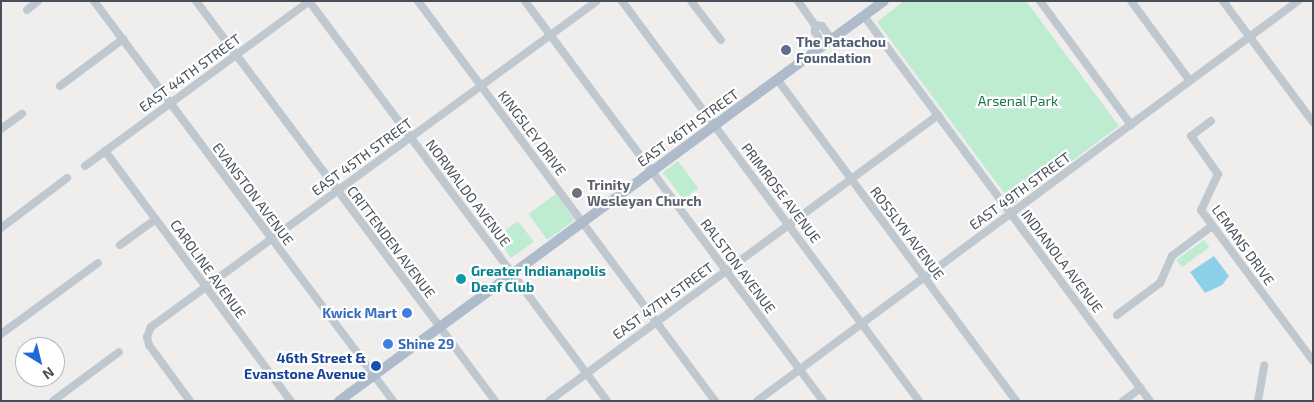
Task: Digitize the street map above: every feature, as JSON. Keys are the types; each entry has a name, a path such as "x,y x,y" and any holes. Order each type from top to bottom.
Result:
{"main road":[{"name":"EAST 46TH STREET","path":"339,401 884,1"}],"street":[{"path":"27,10 38,1"},
{"name":"EVANSTON AVENUE","path":"94,1 393,401"},
{"name":"CRITTENDEN AVENUE","path":"196,1 495,401"},
{"name":"EAST 44TH STREET","path":"85,166 309,1"},
{"name":"NORWALDO AVENUE","path":"309,1 607,401"},
{"name":"KINGSLEY DRIVE","path":"418,1 715,401"},
{"name":"RALSTON AVENUE","path":"525,1 823,401"},
{"name":"EAST 45TH STREET","path":"190,401 152,349 147,337 154,324 207,288 597,1"},
{"name":"PRIMROSE AVENUE","path":"622,1 919,401"},
{"path":"691,1 721,40"},
{"path":"798,1 816,25 822,26 828,42"},
{"path":"1040,1 1131,124"},
{"path":"1131,1 1190,81"},
{"path":"1223,1 1313,122"},
{"name":"EAST 49TH STREET","path":"757,401 1298,1"},
{"name":"INDIANOLA AVENUE","path":"864,16 1150,401"},
{"path":"60,86 123,39"},
{"name":"ROSSLYN AVENUE","path":"777,79 1016,401"},
{"path":"1,129 22,114"},
{"name":"EAST 47TH STREET","path":"549,401 938,115"},
{"name":"LEMANS DRIVE","path":"1211,121 1191,136 1217,171 1217,178 1201,208 1212,226 1313,361"},
{"name":"CAROLINE AVENUE","path":"105,151 291,401"},
{"path":"1,228 67,178"},
{"path":"120,245 156,219"},
{"path":"1117,315 1160,282 1172,256 1212,226"},
{"path":"1,334 98,263"},
{"path":"53,401 119,352"},
{"path":"1258,401 1264,366"},
{"path":"1123,401 1141,388"}],"green space":[{"name":"Arsenal Park","path":"904,1 1026,1 1119,126 1013,205 877,22"},
{"path":"678,161 698,188 683,200 663,172"},
{"path":"556,194 575,220 547,240 528,214"},
{"path":"518,221 534,242 511,258 498,240 499,235"},
{"path":"1204,240 1209,247 1182,267 1176,260"}],"water":[{"path":"1214,256 1229,276 1222,285 1205,293 1190,272"}],"place":[{"name":"The Patachou Foundation","path":"786,50"},
{"name":"Trinity Wesleyan Church","path":"577,193"},
{"name":"Greater Indianapolis Deaf Club","path":"461,279"},
{"name":"Kwick Mart","path":"407,313"},
{"name":"Shine 29","path":"388,344"},
{"name":"46th Street & Evanstone Avenue","path":"376,366"}]}
